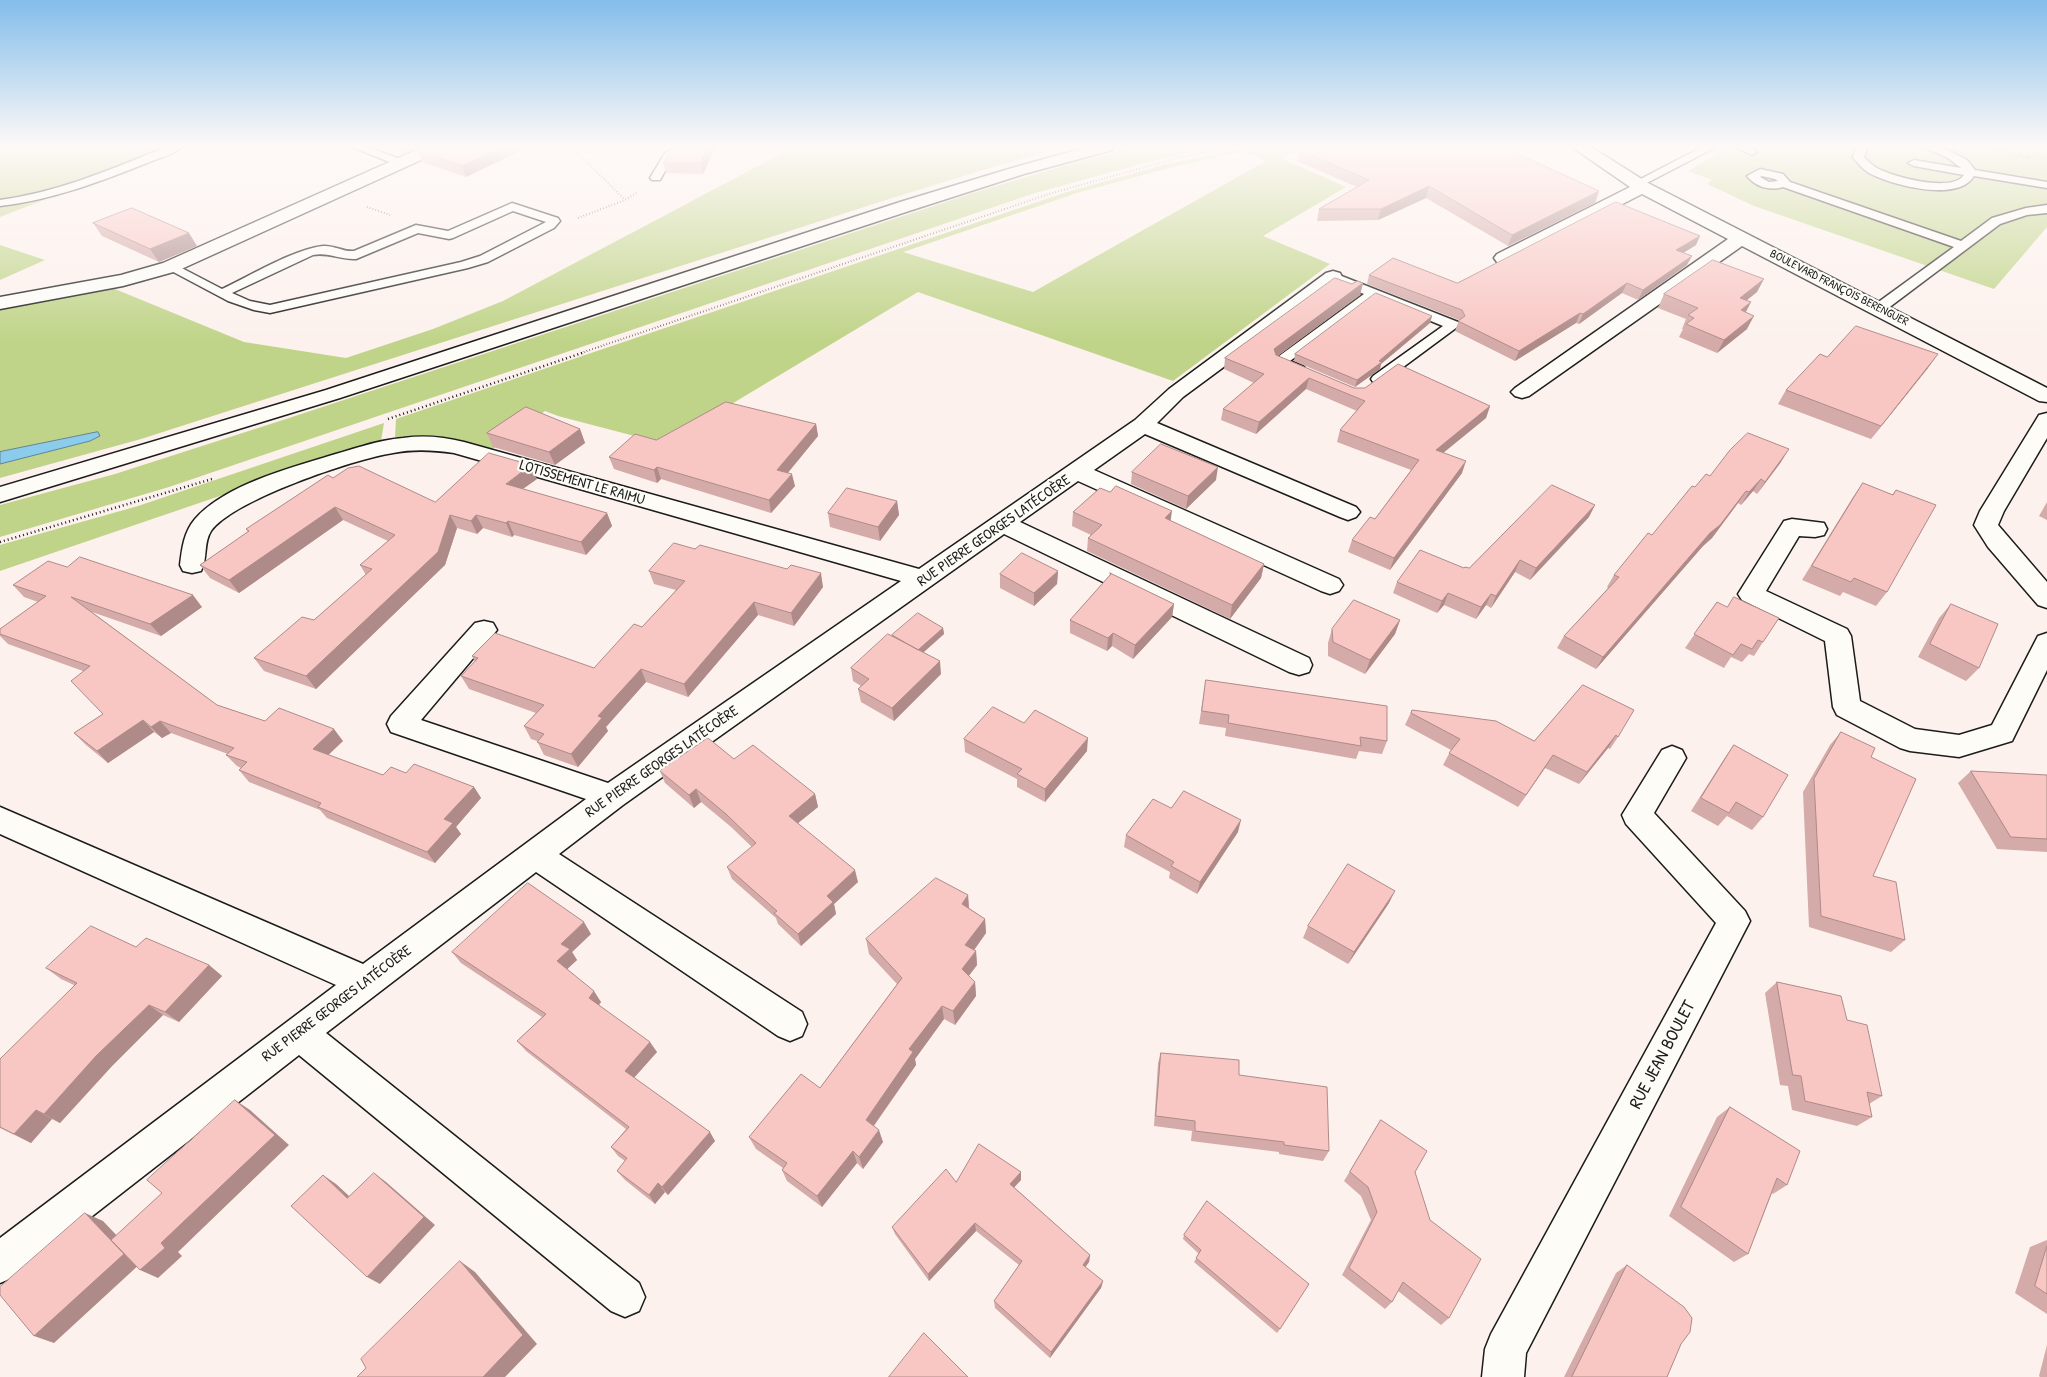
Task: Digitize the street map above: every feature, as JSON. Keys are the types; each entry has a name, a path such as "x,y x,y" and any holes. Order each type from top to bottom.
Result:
{"street":[{"path":"0,303 116,282 170,267 295,211"},
{"path":"0,495 333,394 890,211"},
{"path":"1503,258 1591,211"},
{"name":"BOULEVARD FRANÇOIS BERENGUER","path":"1688,211 2047,396"},
{"path":"1642,329 1747,242"},
{"path":"1522,392 1747,242"},
{"name":"RUE PIERRE GEORGES LATÉCOÈRE","path":"0,1263 612,796 1078,472 1143,425 1176,393 1333,277"},
{"path":"2047,420 1992,511 1986,525 1997,541 2047,599"},
{"path":"1143,425 1348,512"},
{"name":"LOTISSEMENT LE RAIMU","path":"192,565 196,537 202,526 210,516 225,505 267,486 373,450 390,446 424,443 456,447 924,579"},
{"path":"1078,472 1330,584"},
{"path":"1004,524 1299,665"},
{"path":"1815,529 1792,527 1751,594 1838,636 1847,707 1910,740 1959,746 2002,733 2047,643"},
{"path":"484,630 401,724 612,796"},
{"name":"RUE JEAN BOULET","path":"1503,1377 1506,1349 1734,921 1637,815 1672,758"},
{"path":"0,820 366,982"},
{"path":"534,854 790,1024"},
{"path":"299,1033 625,1296"}],"lane":[{"path":"223,293 310,252 326,249 345,256 356,255 416,229 449,235 502,211"},
{"path":"527,211 554,221"},
{"path":"1863,211 1963,246"},
{"path":"1878,309 1996,221 2031,211"},
{"path":"170,267 223,293 260,308 283,307 473,262 542,229 554,221"},
{"path":"1333,277 1453,325 1364,389"},
{"path":"1314,377 1280,362 1373,293"}],"path":[{"path":"382,211 414,224 416,229"},
{"path":"554,221 588,216 599,211"},
{"path":"382,420 997,211"},
{"path":"0,542 102,513 219,476"}],"green space":[{"path":"0,211 15,211 0,217"},
{"path":"673,211 851,211 141,439 0,478 0,307 110,287 244,342 346,358 433,329 503,301"},
{"path":"917,211 981,211 169,487 0,537 0,505 115,474"},
{"path":"1010,211 1023,211 903,252 1033,292 1177,211 1305,211 1263,236 1330,264 1173,381 918,292 665,444 545,411 490,451 454,439 395,437 396,419"},
{"path":"1769,211 2047,211 2047,227 1994,289"},
{"path":"0,245 45,260 0,280"},
{"path":"384,423 381,441 0,571 0,545 138,506"}],"water":[{"path":"98,432 100,436 90,441 0,464 0,452"}],"building":[{"path":"124,211 139,211 189,233 150,249 93,223"},
{"path":"1472,211 1559,211 1512,235"},
{"path":"1598,211 1639,211 1700,236 1676,250 1692,256 1643,290 1627,283 1583,314 1580,313 1519,351 1458,321 1465,316 1462,310 1369,275 1393,258 1457,283"},
{"path":"1713,260 1764,279 1740,298 1751,302 1741,310 1754,316 1724,340 1686,324 1694,318 1688,315 1698,308 1664,294"},
{"path":"1335,278 1352,284 1357,281 1363,283 1274,349 1276,355 1354,388 1365,388 1398,364 1490,406 1436,450 1466,461 1394,558 1352,540 1370,517 1375,519 1419,460 1340,430 1365,401 1309,378 1259,422 1223,409 1264,374 1225,358"},
{"path":"1376,293 1432,316 1379,361 1382,362 1357,380 1295,354"},
{"path":"1856,326 1938,354 1881,426 1786,390 1820,354 1827,357"},
{"path":"726,402 816,424 777,470 792,474 769,500 657,467 654,470 609,457 635,434 656,440"},
{"path":"526,407 580,429 549,452 487,433"},
{"path":"1748,433 1789,449 1765,482 1761,479 1749,492 1746,491 1720,525 1710,533 1603,657 1564,636 1619,577 1614,575 1648,533 1652,535 1692,486 1695,487 1706,474 1710,476 1730,450"},
{"path":"1161,444 1218,467 1188,496 1132,472"},
{"path":"489,453 531,465 506,484 607,513 581,542 508,521 506,523 476,515 471,521 450,515 438,552 306,676 254,658 302,617 314,620 372,569 360,565 395,535 335,507 229,580 200,565 249,531 246,529 328,475 333,478 348,468 359,466 435,502"},
{"path":"1863,483 1893,495 1896,490 1936,505 1887,592 1854,578 1851,582 1812,566"},
{"path":"1552,485 1595,505 1536,568 1520,560 1496,596 1491,594 1481,607 1448,593 1442,601 1397,582 1420,550 1464,568 1469,568"},
{"path":"1116,486 1172,511 1165,518 1264,564 1232,605 1088,538 1102,525 1073,512 1100,488 1110,492"},
{"path":"847,488 897,501 878,527 828,513"},
{"path":"674,543 695,549 700,545 787,569 791,565 821,573 791,613 754,602 684,684 641,669 598,716 602,718 571,754 537,742 544,734 524,726 544,705 461,676 478,658 472,656 495,633 594,668 634,624 642,627 685,581 649,571"},
{"path":"1022,553 1058,571 1034,593 1000,574"},
{"path":"80,557 193,595 150,624 71,597 217,705 265,721 279,708 334,729 313,749 383,775 391,767 406,773 414,764 474,787 444,819 453,823 427,852 318,807 321,803 239,770 247,762 226,755 234,748 160,721 151,727 143,720 97,751 74,733 103,714 71,681 90,666 0,634 0,629 46,596 13,585 48,561 67,567"},
{"path":"1110,573 1174,604 1135,645 1113,633 1108,638 1070,620"},
{"path":"1734,597 1779,618 1763,642 1758,640 1752,649 1741,644 1733,655 1694,634 1717,602 1727,607"},
{"path":"1354,600 1400,620 1370,660 1333,642 1332,629"},
{"path":"1951,604 1998,624 1979,668 1930,644"},
{"path":"918,613 943,628 918,650 892,635"},
{"path":"888,634 940,661 892,708 858,689 869,679 851,668"},
{"path":"1206,680 1387,706 1387,741 1360,737 1361,746 1228,723 1229,715 1202,711"},
{"path":"1583,685 1634,710 1618,737 1616,735 1587,772 1553,755 1526,795 1449,753 1460,739 1411,713 1412,710 1496,721 1534,741"},
{"path":"993,707 1024,723 1035,710 1088,738 1045,789 1017,774 1022,769 964,739"},
{"path":"1841,732 1875,748 1871,757 1916,779 1873,876 1896,882 1905,940 1821,916 1814,779"},
{"path":"708,738 734,759 753,745 815,794 789,816 855,870 827,896 833,902 798,934 774,913 777,911 727,867 756,843 696,789 689,795 660,771"},
{"path":"1734,745 1788,775 1763,817 1736,802 1729,813 1701,798"},
{"path":"1971,771 2047,775 2047,839 2011,837"},
{"path":"1184,791 1241,820 1200,882 1171,866 1174,862 1126,835 1153,799 1171,808"},
{"path":"1348,864 1395,891 1354,952 1308,926"},
{"path":"936,878 968,895 962,904 985,919 965,945 976,951 962,969 975,982 953,1011 942,1006 909,1049 913,1052 866,1120 879,1130 859,1157 853,1151 817,1196 782,1170 787,1163 749,1137 801,1074 820,1088 902,978 866,939"},
{"path":"528,883 584,922 561,944 570,949 557,961 594,991 589,998 650,1042 625,1071 710,1132 662,1187 658,1183 649,1195 617,1171 627,1158 611,1147 629,1127 517,1041 546,1014 452,952"},
{"path":"91,926 136,947 146,938 209,965 165,1012 149,1005 96,1056 44,1114 36,1110 14,1134 0,1127 0,1059 77,983 46,968"},
{"path":"1777,982 1841,996 1847,1020 1867,1025 1882,1096 1867,1092 1872,1117 1805,1101 1801,1076 1793,1075"},
{"path":"1161,1053 1239,1060 1239,1075 1327,1087 1329,1151 1284,1145 1284,1142 1195,1131 1195,1121 1156,1116"},
{"path":"235,1100 275,1135 161,1243 165,1248 140,1270 111,1240 162,1193 147,1180"},
{"path":"1730,1107 1800,1151 1787,1185 1777,1178 1748,1254 1681,1207"},
{"path":"1381,1120 1427,1151 1415,1172 1430,1220 1481,1259 1449,1318 1403,1282 1392,1302 1349,1268 1377,1212 1368,1187 1350,1172"},
{"path":"979,1144 1021,1172 1010,1184 1090,1255 1083,1265 1103,1281 1051,1352 994,1301 1022,1261 975,1223 928,1274 892,1227 946,1169 956,1182"},
{"path":"374,1173 424,1217 367,1277 291,1206 323,1175 347,1198"},
{"path":"1207,1201 1309,1284 1280,1329 1196,1258 1201,1250 1184,1235"},
{"path":"85,1213 124,1254 34,1336 0,1295 0,1287"},
{"path":"2047,1246 2047,1294 2035,1286"},
{"path":"460,1261 523,1335 483,1377 357,1377 366,1368 361,1359"},
{"path":"1627,1265 1684,1307 1692,1318 1690,1332 1681,1344 1667,1377 1572,1377"},
{"path":"924,1333 968,1377 889,1377"}]}
